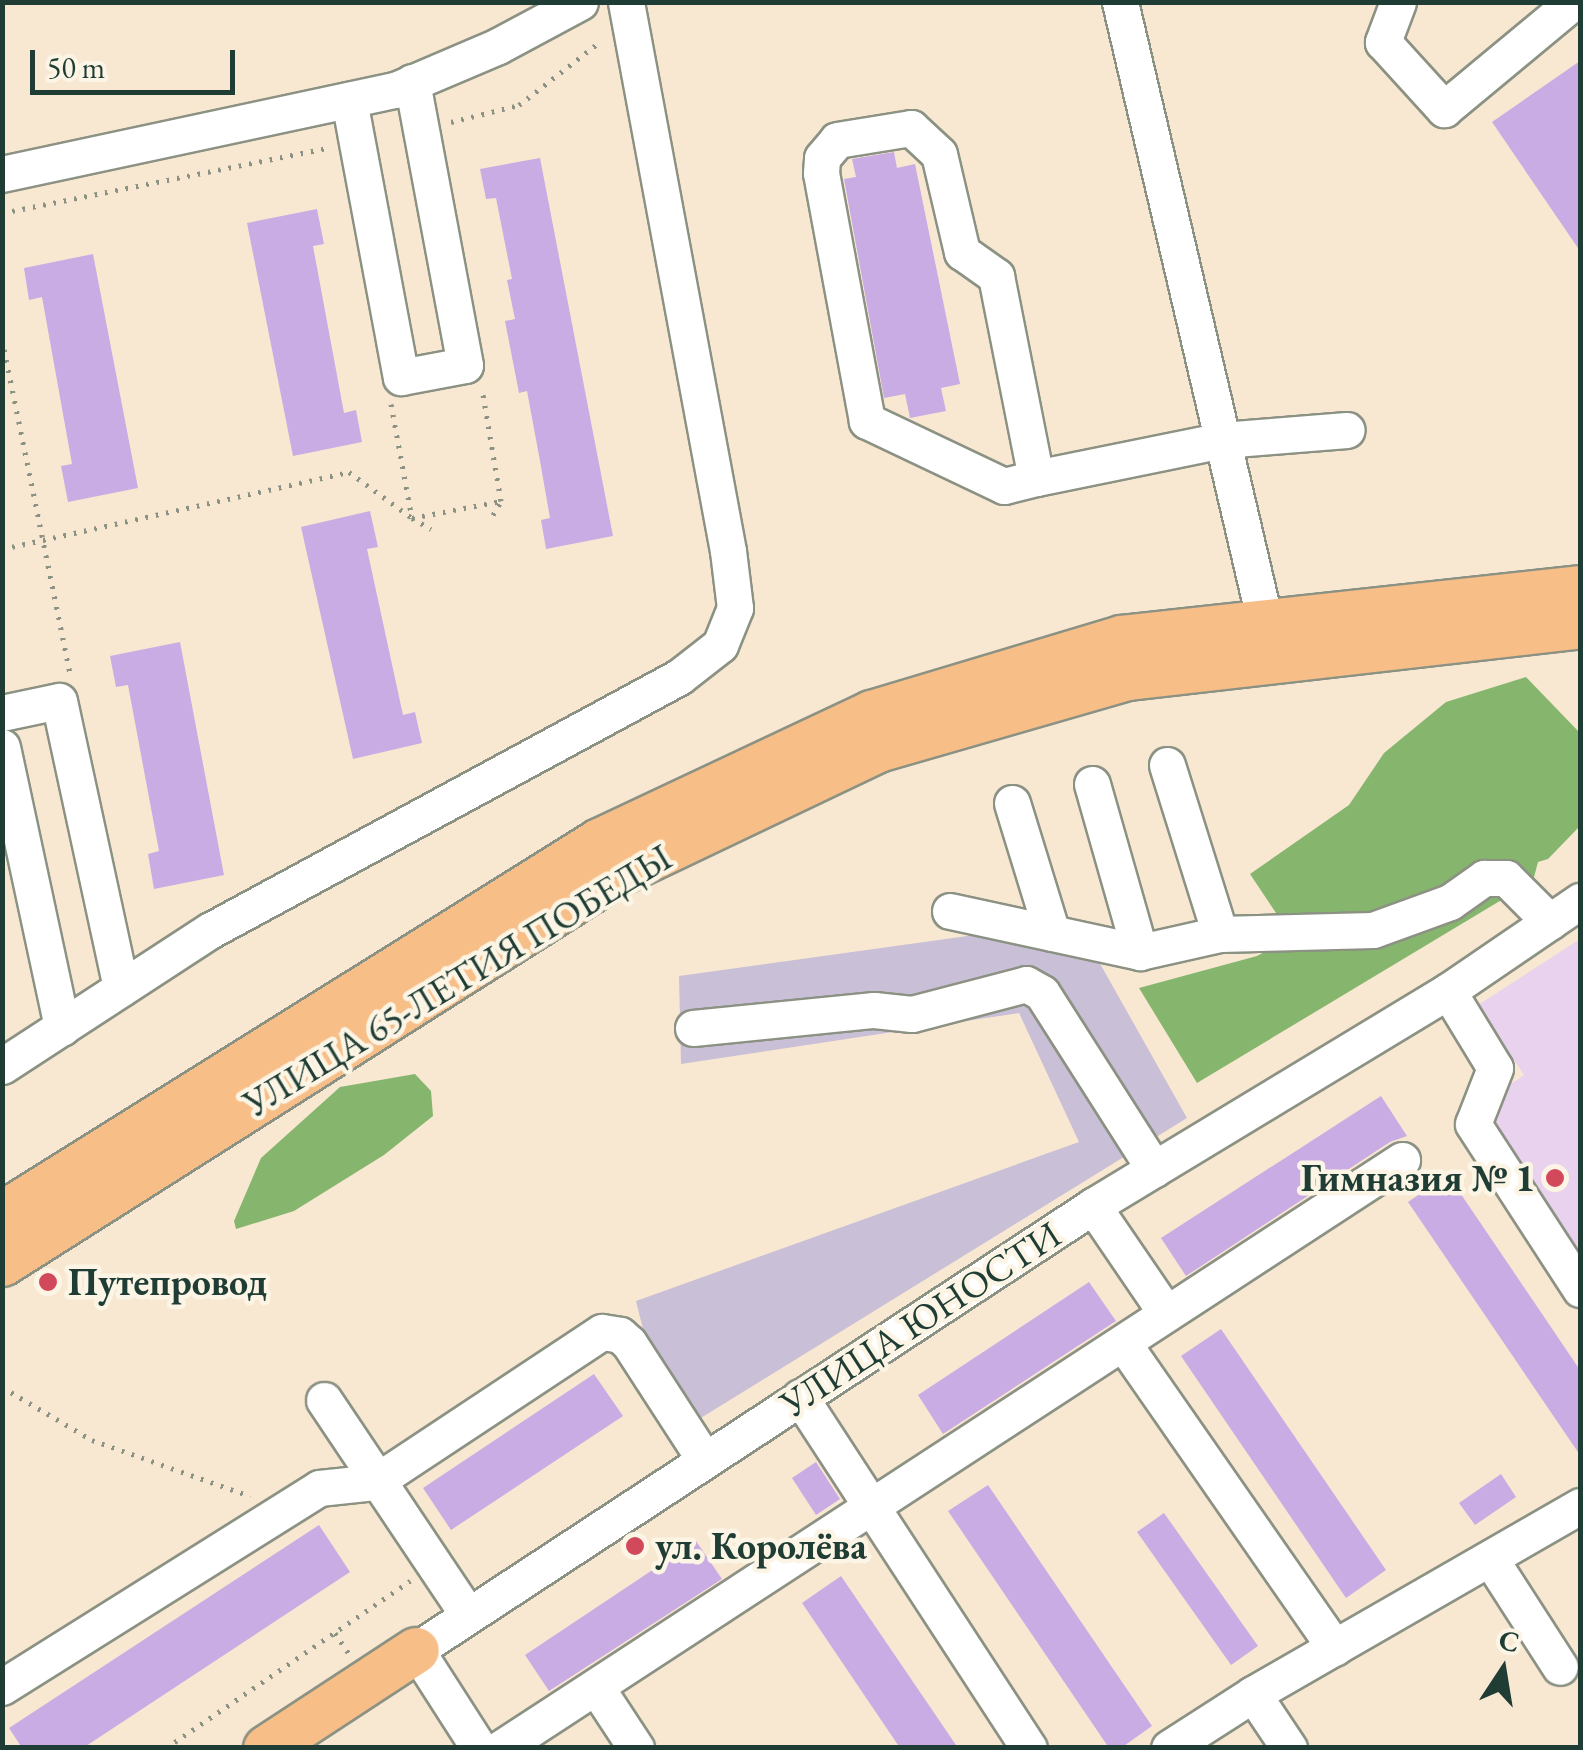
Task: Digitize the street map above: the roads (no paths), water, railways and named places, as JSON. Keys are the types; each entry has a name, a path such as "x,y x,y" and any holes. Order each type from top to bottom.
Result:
{"main road":[{"name":"УЛИЦА 65-ЛЕТИЯ ПОБЕДЫ","path":"2,1214 599,840 871,712 1122,638 1580,588"},
{"name":"УЛИЦА 65-ЛЕТИЯ ПОБЕДЫ","path":"2,1263 616,874 878,749 1128,677 1580,626"},
{"name":"УЛИЦА ЮНОСТИ","path":"266,1748 416,1650"}],"street":[{"path":"2,174 349,100 412,82 498,46 580,2"},
{"path":"2,1066 210,930 679,677 720,645 735,608 728,550 626,2"},
{"path":"1120,2 1265,622"},
{"path":"1398,2 1383,42 1444,109 1573,2"},
{"path":"349,100 401,377 464,365 412,82"},
{"path":"1036,478 996,276 962,252 939,154 911,128 837,140 822,158 821,173 866,420 1004,486 1222,440 1347,430"},
{"path":"2,713 60,701 120,988"},
{"path":"2,747 62,1028"},
{"path":"1167,765 1220,934"},
{"path":"1092,784 1140,952"},
{"path":"1012,803 1052,933"},
{"path":"950,911 1140,952 1220,934 1372,930 1450,902 1484,878 1506,878 1550,922"},
{"name":"УЛИЦА ЮНОСТИ","path":"416,1650 1094,1206 1448,992 1580,900"},
{"path":"693,1028 874,1010 912,1014 1026,984 1042,993 1154,1170"},
{"path":"1448,992 1495,1068 1473,1124 1580,1289"},
{"path":"502,1748 1402,1160"},
{"path":"1094,1206 1166,1313"},
{"path":"2,1687 319,1488 375,1482 602,1332 620,1335 629,1343 704,1459"},
{"path":"1123,1343 1335,1648"},
{"path":"800,1397 1029,1748"},
{"path":"324,1400 375,1482 467,1614"},
{"path":"1169,1748 1253,1694 1580,1506"},
{"path":"1491,1560 1560,1667"},
{"path":"416,1650 479,1748"},
{"path":"596,1687 636,1748"},
{"path":"1253,1694 1289,1748"}],"place":[{"name":"Гимназия № 1","path":"1555,1178"},
{"name":"Путепровод","path":"48,1282"},
{"name":"ул. Королёва","path":"635,1546"}]}
